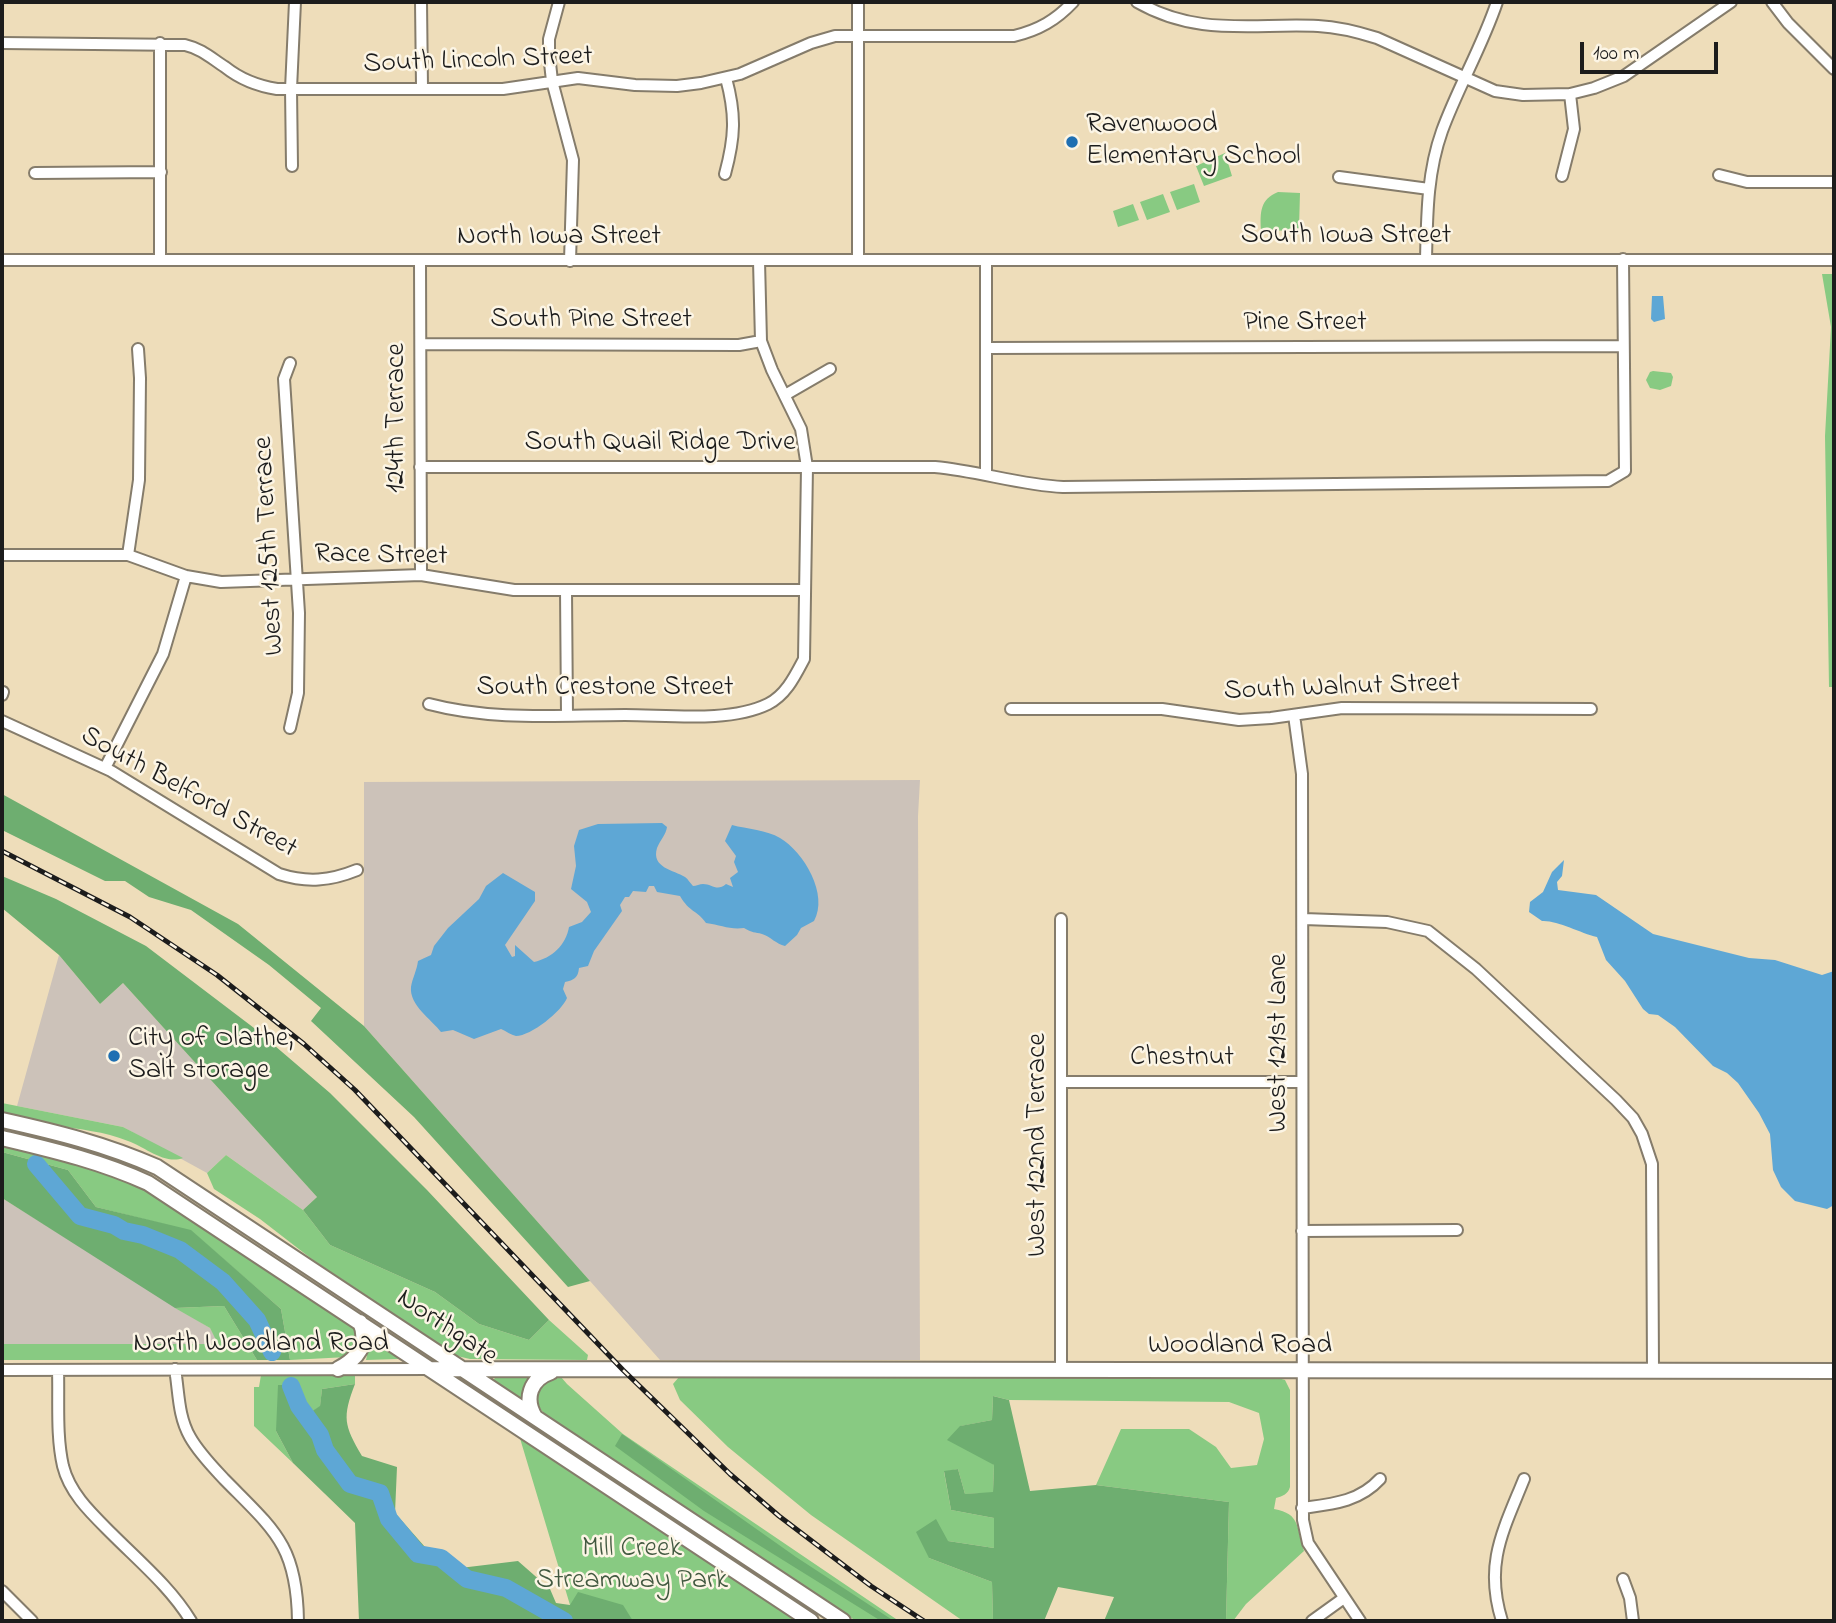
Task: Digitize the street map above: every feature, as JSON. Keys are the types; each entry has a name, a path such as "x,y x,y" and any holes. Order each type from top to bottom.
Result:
{"main road":[{"name":"Northgate","path":"2,1120 85,1139 157,1167 843,1621"},
{"name":"Northgate","path":"2,1138 83,1157 148,1183 811,1621"},
{"path":"338,1369 349,1363 360,1350 364,1336 360,1322"},
{"name":"North Woodland Road","path":"430,1369 646,1369"},
{"name":"Woodland Road","path":"646,1369 1834,1371"},
{"path":"535,1418 529,1401 532,1387 540,1376 556,1370"}],"street":[{"path":"292,166 291,89 295,2"},
{"path":"421,2 422,87"},
{"path":"559,2 549,39 552,81 573,160 570,261"},
{"path":"858,2 858,260"},
{"name":"South Lincoln Street","path":"2,43 160,43 195,47 249,82 277,89 503,89 592,78 654,87 726,78 835,36 1014,36 1047,24 1073,2"},
{"path":"1137,2 1179,21 1203,26 1319,26 1358,32 1495,91 1570,94 1624,76 1731,2"},
{"path":"1426,260 1432,168 1442,132 1483,41 1497,2"},
{"path":"1772,2 1788,23 1834,69"},
{"path":"160,43 160,260"},
{"path":"724,174 732,147 734,125 732,100 726,78"},
{"path":"1562,176 1574,129 1570,94"},
{"path":"35,173 161,172"},
{"path":"1719,175 1747,182 1834,182"},
{"path":"1339,177 1429,189"},
{"name":"North Iowa Street","path":"2,260 858,260"},
{"name":"South Iowa Street","path":"858,260 1834,260"},
{"path":"986,260 986,473"},
{"path":"1622,346 1623,260"},
{"name":"124th Terrace","path":"420,261 421,575"},
{"path":"760,261 761,341 801,429 807,467 805,590"},
{"name":"South Pine Street","path":"421,344 739,345 761,341"},
{"name":"Pine Street","path":"987,348 1622,346"},
{"name":"South Quail Ridge Drive","path":"420,467 900,466 961,469 1018,482 1063,486 1608,481 1625,471 1622,346"},
{"path":"128,555 139,480 138,349"},
{"name":"West 125th Terrace","path":"290,363 284,379 297,579 299,667 298,693 290,727"},
{"path":"785,395 830,369"},
{"name":"Race Street","path":"2,555 128,555 186,576 221,582 421,575 514,590 805,590"},
{"path":"104,768 163,654 186,576"},
{"path":"566,590 567,716"},
{"name":"South Crestone Street","path":"429,704 458,712 509,717 711,715 749,711 779,696 795,677 804,659 805,590"},
{"name":"South Walnut Street","path":"1012,709 1162,709 1239,720 1342,708 1591,709"},
{"name":"West 121st Lane","path":"1294,715 1303,774 1302,1508 1308,1543 1360,1621"},
{"name":"South Belford Street","path":"2,721 104,768 208,828 279,874 315,881 341,877 357,870"},
{"name":"West 122nd Terrace","path":"1061,919 1061,1371"},
{"path":"1304,919 1387,922 1428,930 1476,969 1633,1118 1648,1147 1652,1164 1653,1371"},
{"name":"Chestnut","path":"1061,1082 1302,1082"},
{"path":"1302,1231 1457,1230"},
{"path":"175,1369 182,1419 193,1443 268,1523 286,1551 298,1591 298,1621"},
{"name":"North Woodland Road","path":"2,1370 430,1369"},
{"path":"58,1370 60,1441 69,1483 86,1507 173,1596 191,1621"},
{"path":"1302,1508 1338,1503 1357,1497 1380,1479"},
{"path":"1502,1621 1494,1599 1495,1559 1524,1479"},
{"path":"1623,1579 1630,1598 1633,1621"},
{"path":"2,1591 32,1621"},
{"path":"1312,1621 1344,1598"}],"shaded area":[{"path":"920,780 920,1360 660,1360 364,1026 364,782"},
{"path":"59,955 100,1004 123,983 317,1197 303,1210 226,1155 207,1173 123,1127 17,1106"},
{"path":"2,1198 210,1328 219,1344 2,1344"}],"green space":[{"path":"1225,153 1232,176 1204,186 1196,166"},
{"path":"1194,184 1200,202 1177,210 1170,192"},
{"path":"1278,192 1300,193 1299,228 1294,231 1261,230 1264,203"},
{"path":"1163,194 1170,212 1147,220 1140,202"},
{"path":"1133,204 1139,220 1118,227 1113,211"},
{"path":"1822,274 1834,274 1834,687 1829,687 1825,436 1831,327"},
{"path":"1653,371 1671,373 1671,386 1660,390 1650,388 1646,380"},
{"path":"2,794 238,924 364,1026 590,1281 568,1287 414,1117 311,1021 321,1008 269,965 191,910 149,897 125,881 105,881 2,830"},
{"path":"2,876 56,899 146,946 254,1028 330,1093 427,1190 549,1320 529,1340 479,1324 435,1292 330,1245 303,1210 317,1197 123,983 100,1004 59,955 2,908"},
{"path":"2,1103 123,1127 183,1158 176,1160 162,1157 110,1135 2,1113"},
{"path":"2,1142 80,1161 141,1185 353,1325 357,1338 353,1349 348,1357 290,1360 281,1309 191,1231 96,1207 68,1170 2,1152"},
{"path":"2,1152 68,1170 96,1207 191,1230 281,1309 290,1360 257,1360 224,1306 175,1308 2,1198"},
{"path":"226,1155 303,1210 330,1245 435,1292 479,1324 529,1340 549,1320 588,1355 587,1360 470,1359 457,1356 313,1260 260,1219 214,1189 207,1173"},
{"path":"224,1306 257,1360 2,1360 2,1344 218,1344 210,1328 175,1308"},
{"path":"371,1337 401,1355 398,1359 366,1360"},
{"path":"261,1375 355,1376 355,1384 322,1389 320,1407 308,1414 298,1410 276,1431 293,1463 254,1426 254,1387 259,1387"},
{"path":"528,1376 530,1379 521,1398 493,1380 496,1377"},
{"path":"552,1377 561,1377 623,1434 899,1621 856,1621 546,1415 538,1403 538,1389"},
{"path":"679,1377 1278,1378 1285,1380 1290,1390 1290,1487 1285,1494 1276,1498 1274,1509 1293,1518 1304,1551 1246,1604 1233,1621 1226,1621 1229,1502 1096,1485 1121,1429 1189,1429 1216,1447 1231,1468 1257,1465 1264,1439 1259,1413 1229,1402 1009,1400 993,1396 992,1420 961,1426 994,1465 993,1493 965,1494 958,1469 944,1472 951,1510 994,1518 994,1548 948,1541 929,1558 992,1582 993,1621 963,1621 811,1515 728,1447 680,1400 673,1384"},
{"path":"355,1384 347,1414 351,1436 362,1456 397,1467 395,1513 425,1547 452,1569 518,1561 550,1589 556,1603 570,1605 578,1592 623,1605 633,1621 359,1621 355,1523 293,1463 276,1431 278,1385 297,1385 298,1410 308,1414 320,1406 322,1389"},
{"path":"993,1396 1009,1400 1030,1491 1096,1485 1229,1502 1226,1621 1104,1621 1114,1597 1058,1587 1044,1621 993,1621 992,1582 929,1558 916,1532 936,1519 948,1541 994,1548 994,1518 951,1510 944,1471 958,1469 965,1494 993,1492 994,1465 947,1440 960,1426 992,1420"},
{"path":"622,1434 796,1557 894,1621 881,1621 704,1511 615,1446"},
{"name":"Mill Creek Streamway Park","path":"519,1435 811,1621 595,1621 570,1605"}],"water":[{"path":"1652,296 1663,296 1665,319 1654,322 1651,319"},
{"path":"662,823 667,827 657,848 657,860 685,877 693,886 703,884 720,887 726,884 733,887 730,878 738,872 734,862 736,856 725,841 732,825 763,831 780,838 798,853 812,875 818,899 818,911 814,921 801,928 785,946 744,928 706,923 680,896 657,892 654,886 649,886 646,892 633,891 629,897 625,897 620,905 622,911 594,951 588,966 579,968 575,978 565,982 563,989 567,998 564,1003 545,1022 530,1032 516,1036 501,1029 474,1039 453,1030 441,1032 417,1006 411,994 411,987 418,961 431,955 434,946 448,928 479,899 486,886 503,873 535,892 535,901 505,945 512,957 515,956 515,945 534,962 541,960 561,945 569,927 582,922 591,912 587,902 571,889 576,866 574,846 579,830 598,824"},
{"path":"1564,860 1562,876 1557,882 1558,890 1596,895 1653,934 1749,958 1775,960 1822,975 1834,971 1834,1205 1827,1209 1795,1201 1781,1187 1773,1170 1770,1134 1738,1083 1713,1066 1675,1027 1658,1015 1649,1014 1643,1009 1625,981 1606,960 1597,937 1542,921 1529,912 1530,902 1543,892 1552,872"}],"waterway":[{"path":"36,1164 80,1216 114,1225 180,1250 223,1282 257,1320 272,1352"},
{"path":"291,1386 299,1406 320,1435 325,1450 350,1484 380,1493 389,1519 418,1554 441,1558 467,1579 506,1588 564,1621"}],"railway":[{"path":"2,851 130,917 217,975 304,1044 355,1090 623,1370 730,1474 779,1516 871,1586 924,1621"}],"place":[{"name":"Ravenwood Elementary School","path":"1072,142"},
{"name":"City of Olathe, Salt storage","path":"114,1056"}]}
